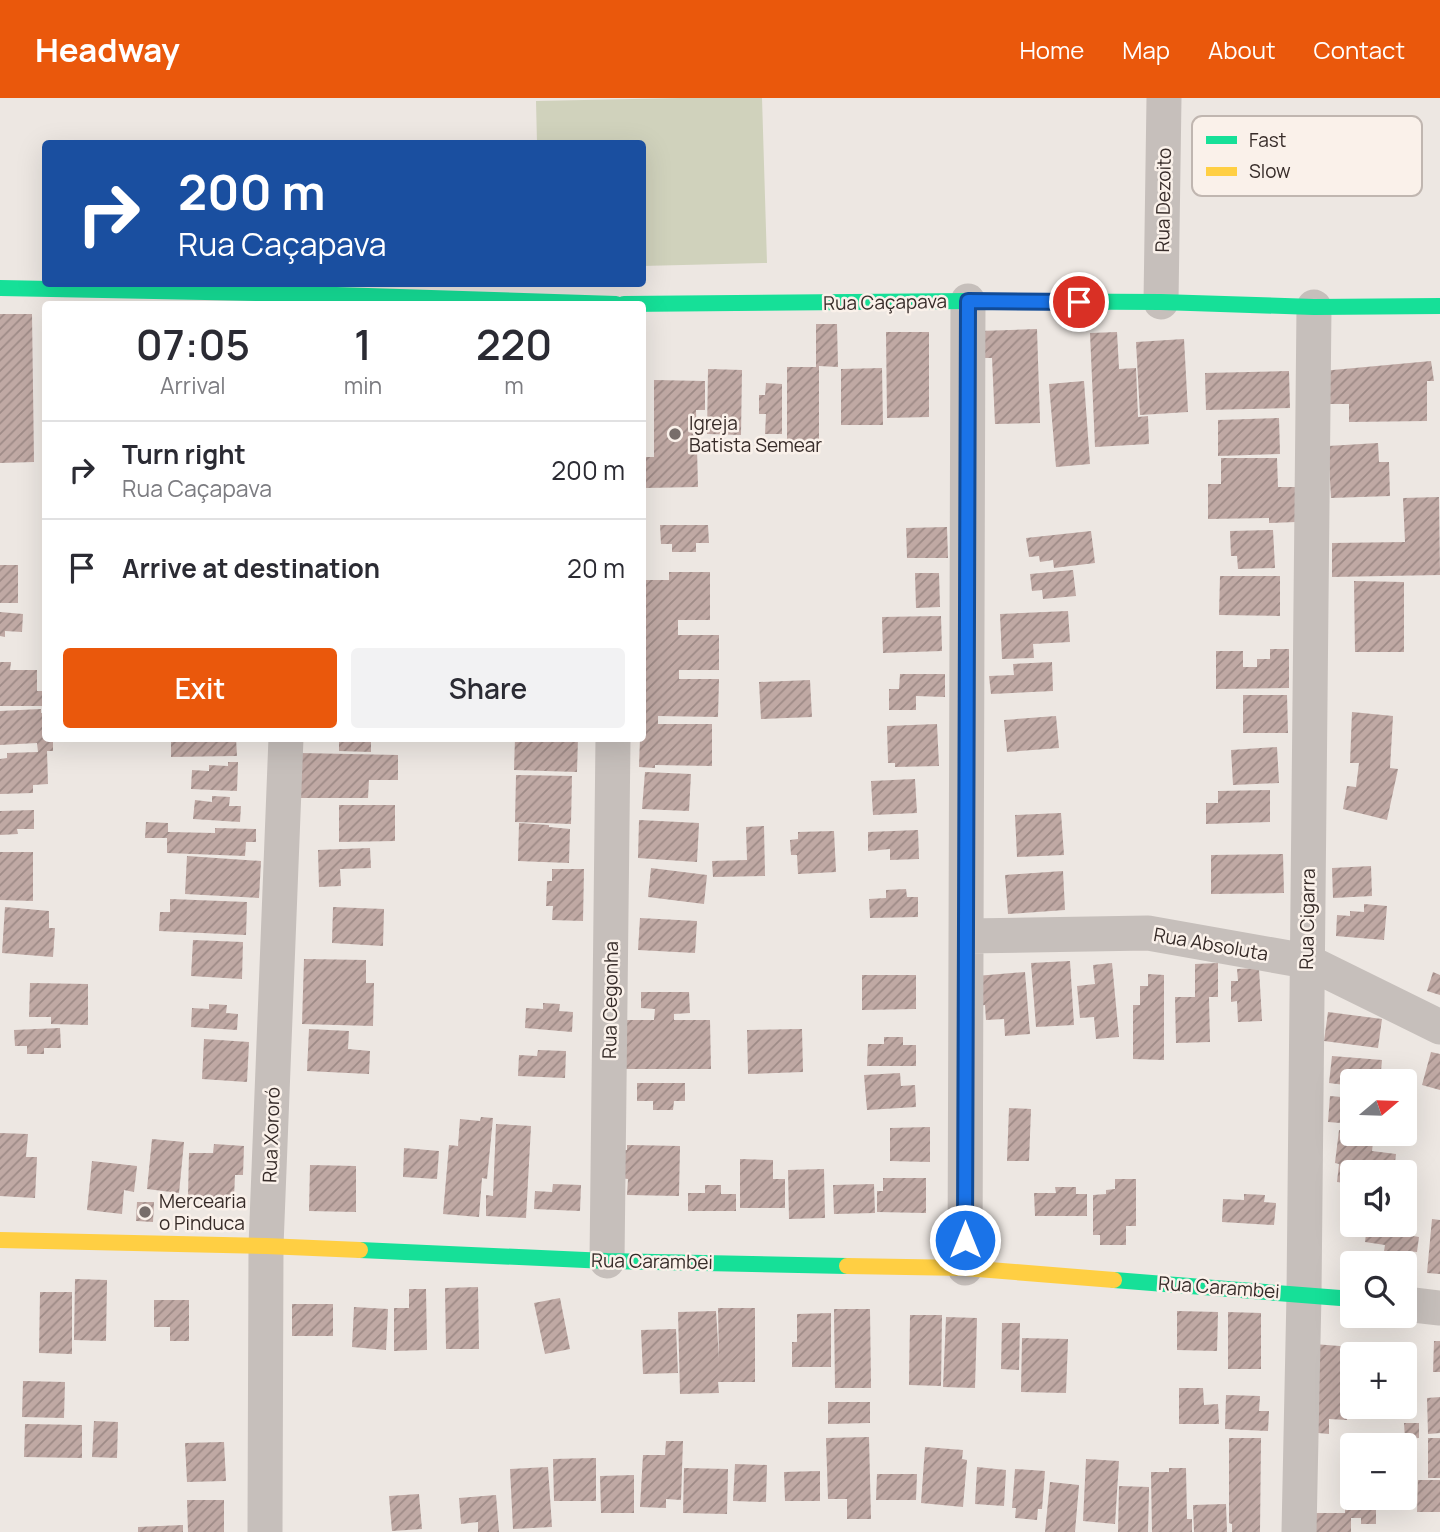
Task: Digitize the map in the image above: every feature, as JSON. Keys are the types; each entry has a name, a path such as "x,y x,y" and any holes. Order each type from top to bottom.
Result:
{"street":[{"name":"Rua Dezoito","path":"1161,302 1164,98"},
{"path":"0,288 429,301"},
{"name":"Rua Caçapava","path":"646,304 968,301 1161,302 1314,307 1440,306"},
{"path":"965,1268 968,301"},
{"name":"Rua Cigarra","path":"1299,1532 1314,307"},
{"name":"Rua Xororó","path":"265,1532 266,1245 286,742"},
{"name":"Rua Cegonha","path":"607,1261 613,742"},
{"name":"Rua Absoluta","path":"966,936 1148,933 1306,961 1440,1027"},
{"name":"Rua Carambei","path":"0,1240 266,1245 607,1261 965,1268 1340,1298"},
{"path":"1417,1305 1440,1308"}],"green space":[{"path":"762,98 767,263 646,266 646,140 537,140 536,101"}],"building":[{"path":"0,314 32,314 34,462 0,463"},
{"path":"816,324 837,324 838,367 819,366 819,442 787,442 787,367 816,367"},
{"path":"1037,329 1040,423 995,424 992,358 979,358 978,331"},
{"path":"886,332 929,332 929,417 887,418"},
{"path":"1117,332 1119,369 1136,368 1138,417 1148,416 1149,444 1095,447 1090,333"},
{"path":"1184,339 1188,412 1140,415 1136,342"},
{"path":"1431,361 1434,381 1427,381 1427,421 1349,422 1349,404 1324,404 1322,371"},
{"path":"882,368 883,425 841,425 841,369"},
{"path":"708,369 742,370 741,435 707,434"},
{"path":"1289,371 1290,408 1206,410 1205,373"},
{"name":"Igreja Batista Semear","path":"654,380 705,381 705,410 696,410 698,487 646,488 646,457 654,457"},
{"path":"1084,381 1090,464 1056,467 1049,384"},
{"path":"766,383 782,384 782,434 765,434 766,414 759,414 759,395 765,395"},
{"path":"1279,418 1280,454 1218,456 1218,420"},
{"path":"1378,443 1379,462 1389,462 1390,496 1331,498 1328,446"},
{"path":"1221,458 1277,458 1278,487 1295,487 1296,522 1269,523 1269,518 1208,519 1208,484 1221,484"},
{"path":"1439,497 1440,575 1332,577 1332,543 1405,542 1403,498"},
{"path":"660,525 708,525 709,543 696,543 696,552 672,552 672,544 661,544"},
{"path":"947,527 948,558 907,558 906,528"},
{"path":"1273,530 1275,568 1238,569 1237,556 1231,556 1230,531"},
{"path":"1091,531 1095,563 1054,568 1053,560 1040,562 1039,556 1029,557 1026,538"},
{"path":"0,565 18,565 18,603 0,603"},
{"path":"1073,570 1076,596 1043,599 1042,590 1032,591 1030,574"},
{"path":"669,572 710,572 710,620 678,620 678,635 719,635 719,670 679,670 679,679 719,679 718,717 658,716 658,724 712,724 712,766 639,767 640,742 646,742 646,580 669,580"},
{"path":"915,573 939,573 940,607 916,608"},
{"path":"1220,576 1280,576 1280,616 1219,615"},
{"path":"1354,581 1404,582 1404,652 1355,652"},
{"path":"1068,611 1070,642 1033,644 1034,658 1002,659 1000,614"},
{"path":"0,612 23,614 22,632 5,631 5,637 0,636"},
{"path":"941,616 942,651 883,653 882,617"},
{"path":"1270,649 1289,649 1289,688 1216,689 1216,651 1243,651 1243,667 1257,667 1257,659 1270,659"},
{"path":"0,662 11,662 10,670 37,670 37,691 42,691 42,706 0,706"},
{"path":"1052,662 1053,691 991,694 989,676 1014,675 1013,664"},
{"path":"900,674 945,674 945,697 916,696 916,710 889,710 889,689 899,689"},
{"path":"810,680 812,717 761,719 759,682"},
{"path":"1243,695 1287,695 1288,733 1243,733"},
{"path":"41,709 42,742 53,742 53,751 47,751 48,784 33,785 33,793 0,794 0,759 7,758 7,753 38,752 37,743 0,745 0,711"},
{"path":"1352,712 1393,716 1390,768 1398,769 1387,820 1343,809 1347,786 1356,787 1359,763 1350,763"},
{"path":"1056,716 1059,748 1007,752 1004,720"},
{"path":"937,724 939,766 895,767 895,763 888,763 887,726"},
{"path":"171,742 236,742 237,756 171,757"},
{"path":"339,742 371,742 371,752 339,751"},
{"path":"515,742 578,742 577,772 514,770"},
{"path":"1277,747 1279,783 1233,785 1231,750"},
{"path":"300,753 398,755 398,780 369,780 368,798 299,798"},
{"path":"228,762 238,762 237,791 191,789 192,770 209,771 209,765 228,766"},
{"path":"645,772 691,774 689,811 642,809"},
{"path":"516,775 572,776 571,824 515,822"},
{"path":"915,779 917,813 873,815 871,781"},
{"path":"1270,790 1270,822 1206,824 1206,803 1218,803 1218,791"},
{"path":"212,796 230,797 229,806 241,806 240,822 193,819 195,800 212,802"},
{"path":"339,805 395,805 395,841 339,842"},
{"path":"34,810 34,829 17,829 18,834 0,835 0,811"},
{"path":"1061,813 1064,855 1017,857 1015,815"},
{"path":"639,820 699,823 697,862 638,858"},
{"path":"146,822 168,823 168,832 215,833 215,828 256,829 256,842 246,842 245,856 167,853 167,838 145,838"},
{"path":"519,823 570,829 569,863 518,861"},
{"path":"764,826 765,876 713,877 712,861 747,860 746,827"},
{"path":"918,830 919,859 890,860 890,849 868,851 868,832"},
{"path":"834,831 836,872 798,874 797,855 791,855 790,840 798,839 798,832"},
{"path":"370,848 371,868 340,869 341,886 319,887 318,850"},
{"path":"0,852 33,852 33,901 0,900"},
{"path":"1283,854 1284,893 1211,894 1211,855"},
{"path":"187,856 261,861 259,898 185,894"},
{"path":"1371,866 1372,896 1333,898 1332,868"},
{"path":"651,868 707,875 704,904 648,897"},
{"path":"552,869 584,869 583,921 552,920 553,906 546,906 547,881 552,881"},
{"path":"1063,871 1065,910 1008,914 1005,875"},
{"path":"906,889 907,897 918,897 918,917 870,918 869,899 886,898 886,890"},
{"path":"170,899 247,902 246,935 159,931 160,912 170,912"},
{"path":"1364,904 1387,906 1384,940 1336,936 1337,915 1350,916 1350,911 1364,912"},
{"path":"5,907 49,911 49,928 55,928 53,957 2,953"},
{"path":"333,907 384,909 383,946 332,943"},
{"path":"640,918 697,921 695,953 638,950"},
{"path":"193,940 243,942 242,979 191,976"},
{"path":"304,959 366,960 366,983 374,983 373,1026 302,1024"},
{"path":"1070,961 1074,1025 1036,1027 1031,963"},
{"path":"1112,963 1119,1037 1096,1039 1094,1017 1080,1018 1077,986 1095,984 1093,965"},
{"path":"1218,963 1218,997 1209,997 1210,1042 1176,1043 1175,997 1195,997 1195,964"},
{"path":"1259,968 1262,1021 1238,1022 1237,1001 1231,1002 1231,981 1238,981 1237,969"},
{"path":"1025,972 1030,1034 1005,1036 1004,1019 986,1020 985,1005 978,1006 976,976"},
{"path":"1433,972 1440,975 1440,995 1427,991"},
{"path":"1148,974 1164,975 1164,1060 1133,1059 1133,1005 1140,1005 1140,986 1148,986"},
{"path":"862,975 916,975 916,1009 862,1010"},
{"path":"30,983 88,984 88,1025 51,1024 51,1017 29,1017"},
{"path":"641,992 689,992 690,1013 674,1014 674,1020 710,1020 711,1069 621,1069 622,1020 654,1020 655,1009 641,1008"},
{"path":"543,1003 560,1004 559,1011 573,1012 572,1032 525,1028 526,1008 543,1009"},
{"path":"209,1004 227,1005 226,1013 238,1014 237,1030 191,1027 192,1008 209,1009"},
{"path":"1328,1012 1382,1019 1378,1048 1324,1041"},
{"path":"60,1028 61,1048 44,1048 44,1054 27,1054 27,1046 15,1046 14,1030"},
{"path":"309,1029 349,1031 348,1049 370,1051 369,1074 307,1071"},
{"path":"802,1029 803,1072 748,1074 747,1030"},
{"path":"884,1037 903,1037 903,1045 916,1045 916,1066 867,1066 868,1044 884,1044"},
{"path":"204,1039 249,1042 247,1082 202,1079"},
{"path":"538,1050 566,1051 565,1078 518,1076 519,1055 537,1056"},
{"path":"1431,1052 1440,1054 1440,1090 1422,1085"},
{"path":"1332,1056 1382,1060 1381,1069 1340,1069 1340,1084 1329,1083"},
{"path":"900,1073 901,1086 915,1085 916,1107 867,1110 864,1075"},
{"path":"637,1083 685,1083 685,1101 674,1101 673,1110 653,1110 653,1101 637,1101"},
{"path":"1330,1096 1340,1097 1340,1123 1328,1122"},
{"path":"1009,1108 1031,1109 1029,1161 1007,1161"},
{"path":"481,1117 493,1118 487,1179 482,1178 479,1217 443,1214 449,1145 458,1146 460,1119 480,1121"},
{"path":"496,1124 531,1126 526,1218 486,1216 486,1195 493,1196"},
{"path":"930,1127 930,1162 890,1161 890,1128"},
{"path":"1339,1130 1340,1146 1373,1146 1372,1151 1396,1154 1395,1160 1340,1160 1340,1182 1337,1182 1339,1164 1335,1163"},
{"path":"0,1133 28,1134 26,1157 37,1157 35,1198 0,1196"},
{"path":"152,1139 184,1142 179,1193 147,1189"},
{"path":"214,1144 244,1146 243,1175 235,1175 234,1198 188,1196 189,1153 213,1153"},
{"path":"627,1145 680,1146 679,1196 627,1195 628,1179 619,1178 619,1150 627,1150"},
{"path":"404,1148 439,1151 437,1179 403,1177"},
{"path":"740,1159 773,1160 773,1179 785,1179 785,1208 740,1208"},
{"path":"92,1161 137,1166 134,1192 124,1190 122,1214 87,1210"},
{"path":"310,1165 356,1166 356,1212 309,1211"},
{"path":"824,1169 825,1218 789,1219 788,1170"},
{"path":"883,1178 926,1178 926,1213 877,1212 877,1191 883,1191"},
{"path":"1115,1179 1136,1179 1136,1226 1126,1226 1126,1245 1100,1245 1100,1235 1093,1235 1093,1195 1106,1194 1106,1190 1115,1189"},
{"path":"553,1184 581,1185 580,1211 534,1209 535,1191 552,1192"},
{"path":"874,1184 875,1213 834,1214 833,1185"},
{"path":"705,1185 721,1185 721,1194 736,1194 736,1211 688,1211 688,1193 705,1193"},
{"path":"1055,1187 1076,1187 1076,1194 1087,1194 1087,1216 1035,1216 1034,1193 1056,1193"},
{"path":"1244,1194 1265,1195 1264,1202 1276,1203 1274,1225 1222,1222 1223,1199 1244,1200"},
{"name":"Mercearia o Pinduca","path":"137,1202 154,1202 153,1222 136,1221"},
{"path":"1432,1219 1440,1220 1440,1274 1427,1273"},
{"path":"1366,1237 1419,1237 1417,1252 1384,1251 1385,1245 1365,1242"},
{"path":"75,1279 107,1280 106,1341 74,1340"},
{"path":"478,1287 479,1349 446,1349 445,1288"},
{"path":"409,1289 426,1289 427,1350 394,1351 394,1308 409,1308"},
{"path":"40,1292 72,1292 72,1354 39,1353"},
{"path":"560,1298 570,1349 545,1354 534,1303"},
{"path":"154,1300 189,1300 189,1341 170,1341 170,1327 154,1327"},
{"path":"292,1304 333,1304 333,1336 292,1336"},
{"path":"354,1307 388,1309 386,1350 352,1347"},
{"path":"718,1308 755,1308 755,1382 718,1382 719,1393 680,1394 678,1312 716,1311 719,1359"},
{"path":"834,1309 870,1309 871,1388 835,1388"},
{"path":"1177,1311 1218,1312 1217,1351 1177,1350"},
{"path":"1228,1312 1261,1313 1261,1369 1228,1369"},
{"path":"831,1313 831,1367 792,1367 792,1342 797,1342 797,1314"},
{"path":"910,1315 942,1315 941,1386 909,1385"},
{"path":"946,1317 977,1318 975,1388 943,1387"},
{"path":"1002,1323 1020,1323 1019,1370 1001,1369"},
{"path":"676,1329 678,1373 643,1374 641,1330"},
{"path":"1022,1338 1068,1339 1066,1393 1021,1392"},
{"path":"1434,1341 1440,1341 1440,1372 1433,1372"},
{"path":"1314,1344 1340,1346 1340,1419 1347,1420 1329,1419 1329,1434 1307,1432"},
{"path":"23,1381 65,1382 64,1418 22,1417"},
{"path":"1179,1388 1203,1388 1204,1405 1218,1404 1219,1424 1179,1424"},
{"path":"1226,1395 1260,1396 1259,1411 1269,1411 1268,1431 1225,1429"},
{"path":"1440,1397 1440,1433 1428,1434 1427,1398"},
{"path":"828,1402 870,1402 870,1423 828,1424"},
{"path":"94,1421 118,1422 117,1458 92,1457"},
{"path":"1404,1423 1419,1423 1419,1438 1417,1433 1405,1433"},
{"path":"25,1424 82,1425 82,1458 24,1457"},
{"path":"869,1437 871,1519 847,1519 847,1499 828,1499 826,1438"},
{"path":"1229,1438 1261,1438 1260,1532 1232,1532 1232,1524 1229,1523"},
{"path":"1428,1438 1440,1438 1440,1478 1428,1478"},
{"path":"666,1441 683,1441 681,1500 666,1499 666,1508 640,1507 643,1455 665,1455"},
{"path":"224,1442 226,1481 187,1482 185,1443"},
{"path":"925,1447 963,1450 962,1459 967,1460 963,1507 921,1503"},
{"path":"596,1458 596,1501 554,1501 553,1459"},
{"path":"1086,1459 1119,1461 1115,1524 1083,1521"},
{"path":"735,1464 767,1465 766,1502 733,1501"},
{"path":"548,1467 552,1527 513,1529 510,1469"},
{"path":"977,1467 1006,1470 1004,1506 975,1504"},
{"path":"684,1468 728,1469 727,1514 683,1513"},
{"path":"1169,1468 1186,1468 1187,1519 1192,1519 1192,1532 1152,1532 1151,1472 1169,1472"},
{"path":"1015,1469 1045,1471 1042,1509 1038,1509 1037,1520 1015,1518 1016,1508 1012,1508"},
{"path":"820,1471 820,1501 785,1501 784,1472"},
{"path":"877,1474 917,1474 916,1500 876,1500"},
{"path":"634,1475 634,1513 601,1513 600,1476"},
{"path":"1418,1480 1440,1480 1440,1512 1417,1512"},
{"path":"1050,1482 1079,1485 1075,1532 1045,1532"},
{"path":"1119,1486 1149,1487 1148,1532 1118,1532"},
{"path":"419,1494 422,1529 392,1531 389,1496"},
{"path":"496,1495 499,1532 478,1532 478,1522 461,1524 459,1498"},
{"path":"187,1500 224,1500 224,1532 188,1532"},
{"path":"1226,1504 1227,1532 1194,1532 1193,1505"},
{"path":"1345,1510 1376,1510 1376,1524 1361,1524 1361,1518 1351,1518 1351,1532 1305,1532 1306,1513 1345,1513"},
{"path":"183,1525 183,1532 138,1532 138,1527"}],"traffic: fast":[{"path":"0,288 523,301"},
{"path":"646,304 968,301 1161,302 1314,307 1440,306"},
{"path":"360,1250 607,1261 847,1266"},
{"path":"1114,1280 1340,1298"}],"traffic: slow":[{"path":"0,1240 360,1250"},
{"path":"847,1266 965,1268 1114,1280"}],"place":[{"name":"Igreja Batista Semear","path":"675,434"},
{"name":"Mercearia o Pinduca","path":"145,1212"}],"route":[{"path":"965,1240 968,301 1079,302"}]}
